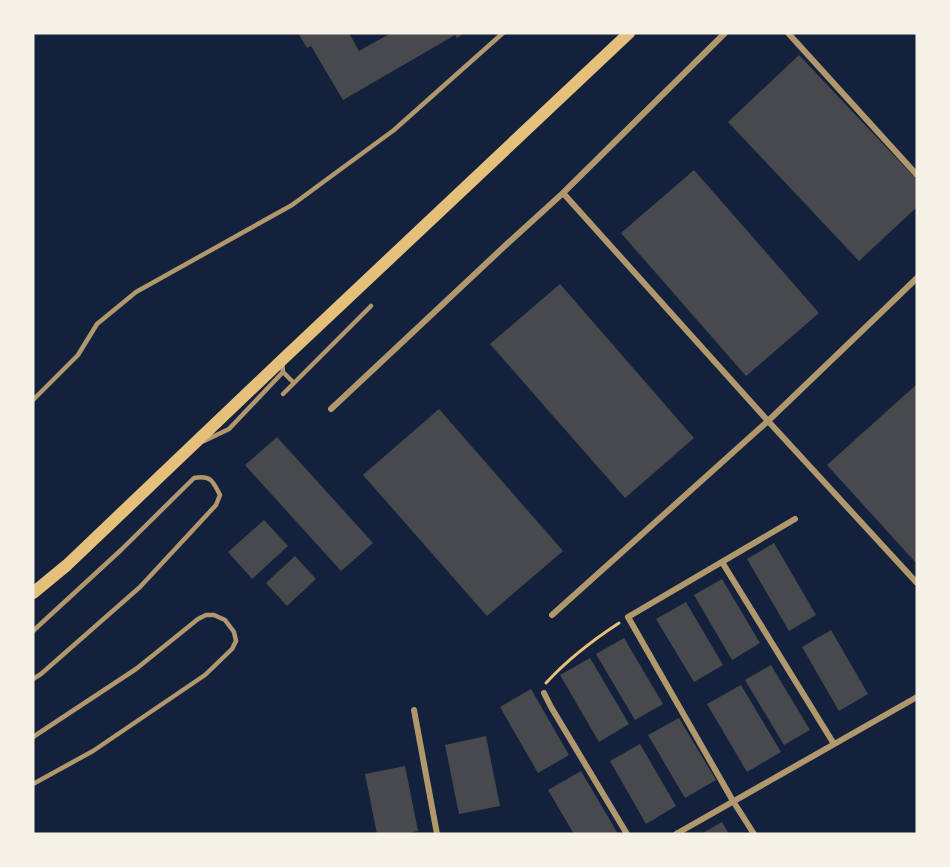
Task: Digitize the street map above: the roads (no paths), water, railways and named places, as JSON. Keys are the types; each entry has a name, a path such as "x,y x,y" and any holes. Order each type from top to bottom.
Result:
{"main road":[{"path":"33,593 67,565 193,445 283,366 629,33"}],"street":[{"path":"331,409 563,193 726,33"},
{"path":"788,33 917,175"},
{"path":"563,193 768,421 917,582"},
{"path":"552,615 768,421 917,278"},
{"path":"754,834 628,617 795,519"},
{"path":"722,562 834,744"},
{"path":"544,693 627,834"},
{"path":"676,834 917,697"},
{"path":"414,710 437,834"}],"lane":[{"path":"33,400 78,356 97,324 136,292 292,205 324,183 394,130 503,33"},
{"path":"283,394 372,306"},
{"path":"283,366 294,383"},
{"path":"33,631 194,478 204,477 213,481 220,495 216,505 140,587 33,680"},
{"path":"33,737 136,669 198,619 206,615 214,615 225,620 234,632 236,641 232,649 205,675 93,751 33,784"}]}
